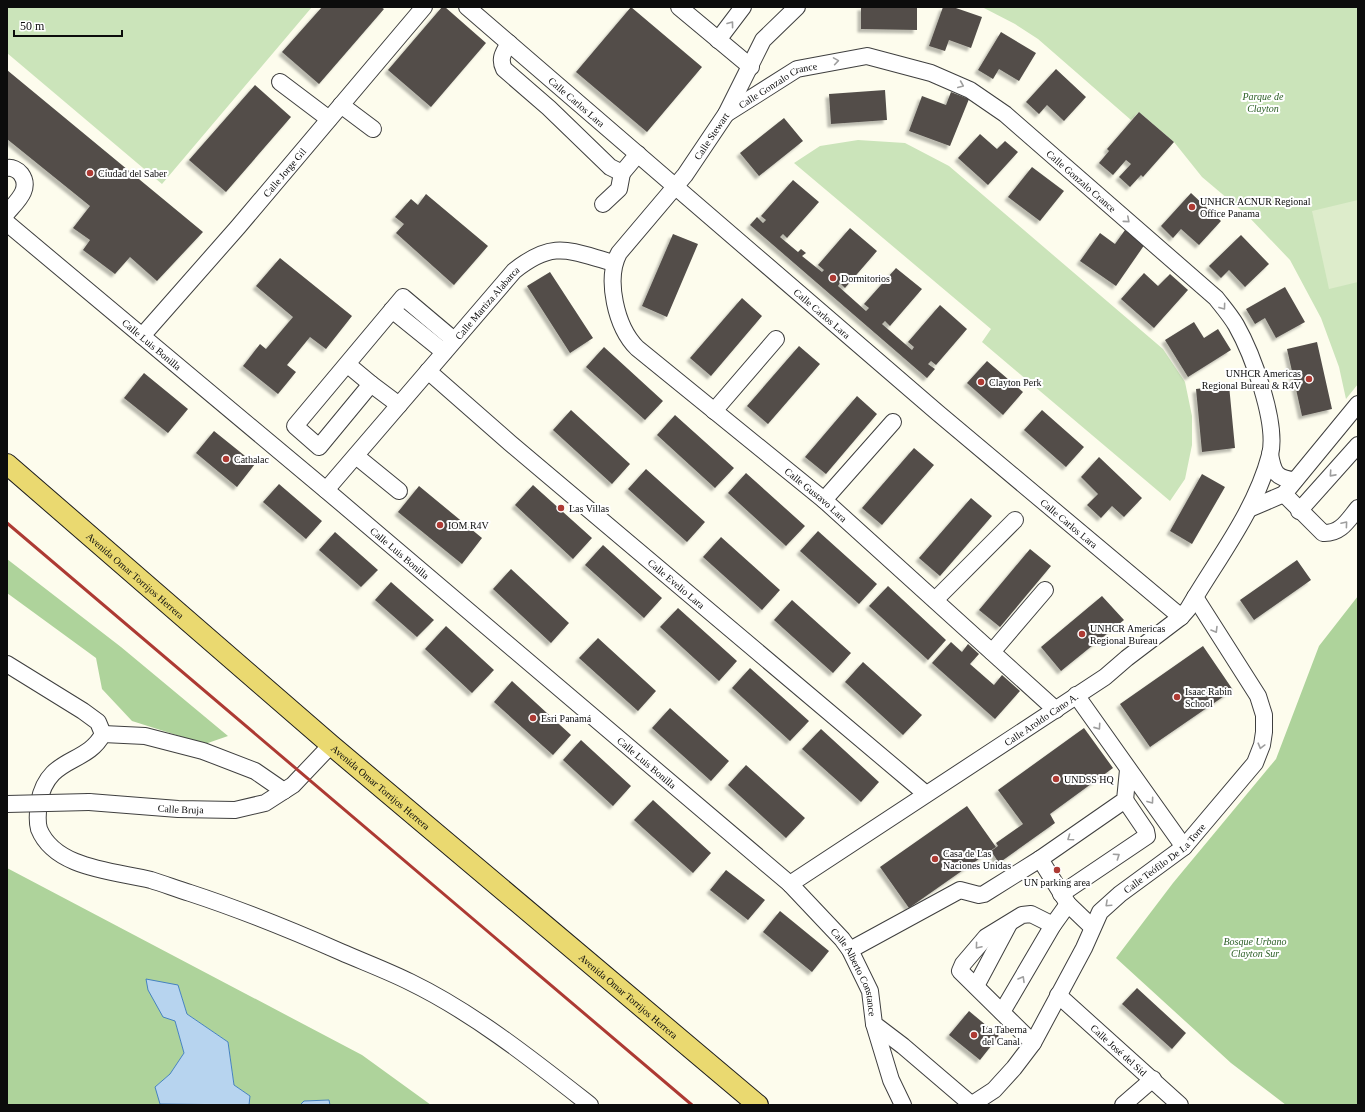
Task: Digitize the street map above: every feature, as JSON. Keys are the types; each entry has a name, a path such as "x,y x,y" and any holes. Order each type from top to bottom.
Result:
{"main road":[{"name":"Avenida Omar Torrijos Herrera","path":"7,464 331,745 758,1105"}],"street":[{"name":"Calle Jorge Gil","path":"142,336 238,227 424,7"},
{"name":"Calle Carlos Lara","path":"467,7 938,413 1180,617"},
{"path":"718,40 743,7"},
{"name":"Calle Stewart","path":"676,186 726,114 751,67 763,40 797,7"},
{"path":"687,10 718,40 751,67"},
{"path":"509,43 501,57 501,63 504,69 549,108 610,167 622,173"},
{"name":"Calle Gonzalo Crance","path":"726,114 797,69 867,56 931,73 970,90 1005,114 1216,298 1236,325 1263,390 1269,416 1272,441 1270,454 1249,509"},
{"path":"280,82 329,119"},
{"path":"549,108 564,90"},
{"path":"341,105 373,129"},
{"path":"603,204 619,189 622,173 638,154"},
{"path":"7,168 12,168 20,173 25,186 24,192 7,212"},
{"path":"614,263 631,238 676,186"},
{"name":"Calle Luis Bonilla","path":"7,224 326,490 790,884"},
{"name":"Calle Martiza Alabarca","path":"326,490 514,270 529,259 543,252 565,250 614,263"},
{"name":"Calle Gustavo Lara","path":"614,263 613,283 620,320 626,335 637,348 824,500 1056,710"},
{"path":"371,384 319,447 295,426 403,297 454,340"},
{"path":"392,310 444,352"},
{"path":"714,411 776,340"},
{"path":"347,364 399,405"},
{"name":"Calle Evelio Lara","path":"428,371 516,448 926,794"},
{"path":"1249,509 1284,494 1355,414"},
{"path":"824,500 893,422"},
{"path":"1299,510 1358,445"},
{"path":"1270,454 1272,468 1279,476 1285,479 1295,480"},
{"path":"356,456 398,491"},
{"path":"1284,494 1323,533 1332,534 1339,531 1358,508"},
{"name":"Calle Aroldo Cano A.","path":"790,884 1105,677 1180,617 1188,609 1249,509"},
{"path":"935,600 1015,520"},
{"path":"992,652 1045,590"},
{"name":"Calle Teófilo De La Torre","path":"971,1105 994,1090 1014,1068 1033,1043 1084,948 1092,927 1100,912 1120,894 1184,847 1255,764 1262,745 1264,732 1264,715 1258,696 1195,597"},
{"path":"7,664 83,710 98,722 103,734"},
{"path":"1076,695 1184,847"},
{"path":"103,734 145,736 204,751 254,771 284,791"},
{"path":"103,734 97,745 57,770 47,780 41,794 38,807 39,828 49,844 70,860 99,869 151,880 239,909 411,982 520,1050 590,1105"},
{"name":"Calle Bruja","path":"7,804 89,802 178,809 235,810 265,803 284,791 303,776 331,745"},
{"path":"1002,1012 1053,925 1065,899 1147,836 1146,831 1125,800 1128,770"},
{"path":"850,950 960,890 979,895 984,894 1040,859 1125,800"},
{"path":"1040,859 1065,899 1092,927"},
{"name":"Calle Alberto Constance","path":"790,884 842,939 850,950 870,991 874,1024 903,1046 971,1105"},
{"path":"1033,1043 960,971 963,964 986,937 1022,915 1031,914 1053,925"},
{"path":"976,986 1009,924"},
{"name":"Calle José del Sid","path":"1058,995 1153,1079 1180,1105"},
{"path":"874,1024 890,1080 903,1105"},
{"path":"1123,1105 1153,1079"}],"green space":[{"path":"9,7 312,7 162,184 7,53 7,10"},
{"name":"Parque de Clayton","path":"982,7 1358,7 1358,384 1346,399 1339,367 1321,318 1290,260 1247,215 1202,177 1174,142 1139,112 1131,120 1038,39 1015,24"},
{"path":"858,140 905,143 949,166 1163,349 1185,382 1192,416 1192,445 1185,479 1170,501 982,342 991,329 794,163 820,146"},
{"path":"1358,200 1358,282 1329,289 1312,211"},
{"path":"7,559 121,647 228,736 205,744 132,721 102,689 96,658 7,593"},
{"name":"Bosque Urbano Clayton Sur","path":"1358,596 1358,1105 1286,1105 1231,1063 1116,958 1173,883 1276,759 1319,646"},
{"path":"7,868 362,1055 431,1105 330,1105 328,1100 304,1101 300,1105 249,1105 250,1096 234,1085 228,1042 187,1014 178,985 175,1021 184,1053 170,1074 155,1087 173,1105 7,1105"}],"water":[{"path":"146,979 178,985 187,1014 228,1042 234,1085 250,1096 249,1105 160,1104 155,1087 170,1074 184,1053 175,1021 163,1017 148,990"},
{"path":"329,1100 330,1105 300,1105 304,1101"}],"building":[{"path":"322,7 381,7 384,9 319,84 282,52"},
{"path":"442,7 445,7 486,43 431,107 388,70"},
{"path":"631,7 702,67 647,132 576,72"},
{"path":"861,7 917,7 917,30 861,29"},
{"path":"943,7 953,7 982,17 971,48 949,40 945,51 929,46"},
{"path":"1001,32 1036,53 1019,81 999,69 993,79 978,70"},
{"path":"1056,69 1086,97 1064,121 1047,105 1039,114 1026,102"},
{"name":"Ciudad del Saber","path":"7,70 203,232 157,281 130,257 115,274 83,250 90,240 73,228 90,206 7,139"},
{"path":"255,85 291,117 226,192 189,160"},
{"path":"885,90 887,120 831,124 829,94"},
{"path":"951,92 969,99 950,146 909,131 922,96 946,105"},
{"path":"1139,112 1174,142 1143,177 1141,175 1130,187 1119,177 1131,164 1126,160 1113,175 1099,163 1109,151 1107,149"},
{"path":"784,118 803,141 759,176 740,153"},
{"path":"980,134 997,149 1005,141 1018,152 988,185 958,158"},
{"path":"1032,167 1064,191 1040,221 1008,197"},
{"name":"Dormitorios","path":"793,180 819,202 787,238 783,234 780,237 798,252 801,249 806,253 802,256 822,272 824,270 818,265 850,228 877,251 845,288 840,283 838,286 866,311 869,308 864,304 896,268 922,289 890,326 885,321 882,324 912,350 914,347 908,342 940,305 967,329 936,365 931,361 928,364 935,369 927,378 750,225 757,217 763,223 766,220 761,216"},
{"name":"UNHCR ACNUR Regional Office Panama","path":"1191,193 1221,221 1199,245 1181,229 1173,238 1161,226"},
{"path":"426,194 488,246 454,285 396,233 404,224 395,217 411,199 418,205"},
{"path":"1125,230 1145,244 1116,286 1080,261 1100,233 1115,244"},
{"path":"673,234 698,244 667,317 642,306"},
{"path":"1241,235 1269,264 1245,287 1229,270 1221,278 1209,266"},
{"path":"280,258 352,316 326,349 310,337 287,365 296,372 278,394 243,366 260,344 266,349 293,317 256,286"},
{"path":"550,272 593,338 570,353 527,286"},
{"path":"1144,273 1158,286 1170,274 1188,290 1154,328 1121,299"},
{"path":"1285,287 1305,322 1276,338 1265,318 1255,324 1246,309"},
{"path":"742,298 762,316 711,376 690,358"},
{"path":"1194,322 1204,338 1218,329 1231,350 1188,377 1165,340"},
{"name":"UNHCR Americas Regional Bureau & R4V","path":"1317,342 1332,409 1302,416 1287,349"},
{"path":"799,346 820,364 768,424 747,406"},
{"path":"604,347 663,401 645,420 586,367"},
{"path":"987,361 1023,392 1003,415 967,383"},
{"path":"144,373 188,409 168,433 124,398"},
{"path":"1229,385 1235,448 1202,452 1196,389"},
{"path":"857,396 877,414 826,474 805,457"},
{"path":"571,410 630,464 612,484 553,430"},
{"path":"1042,410 1084,447 1066,467 1024,430"},
{"path":"675,415 734,468 715,488 657,435"},
{"name":"Cathalac","path":"214,431 255,464 237,487 196,453"},
{"path":"914,448 934,465 882,525 862,508"},
{"path":"1099,457 1142,498 1124,517 1112,506 1101,518 1087,505 1098,494 1081,477"},
{"path":"646,469 705,522 687,542 628,489"},
{"path":"746,473 805,526 786,546 728,493"},
{"path":"1202,474 1225,487 1192,544 1170,531"},
{"path":"279,484 322,521 306,539 263,502"},
{"path":"533,485 592,538 573,559 515,505"},
{"name":"IOM R4V","path":"419,486 482,538 462,564 398,512"},
{"path":"971,498 992,516 940,576 919,558"},
{"path":"818,531 877,584 859,604 800,551"},
{"path":"335,532 378,570 361,587 319,550"},
{"path":"721,537 780,590 762,610 703,557"},
{"path":"603,545 662,598 644,618 585,565"},
{"path":"1030,549 1051,566 1000,627 979,610"},
{"path":"1297,560 1311,580 1254,620 1240,600"},
{"path":"511,569 569,623 551,643 493,589"},
{"path":"391,582 434,620 417,637 375,600"},
{"path":"888,586 946,640 928,660 869,606"},
{"name":"UNHCR Americas Regional Bureau","path":"1102,596 1124,620 1061,671 1041,647"},
{"path":"792,600 851,653 833,673 774,620"},
{"path":"678,608 737,661 719,681 660,627"},
{"path":"446,626 494,670 472,693 425,649"},
{"path":"598,638 656,691 638,711 579,658"},
{"path":"951,642 962,652 968,644 979,654 970,664 994,685 1002,675 1020,691 995,719 932,663"},
{"name":"Isaac Rabin School","path":"1203,646 1233,690 1150,747 1120,704"},
{"path":"863,662 922,715 903,735 845,682"},
{"path":"750,668 809,721 790,741 732,688"},
{"name":"Esri Panamá","path":"512,681 571,735 553,755 494,702"},
{"path":"670,708 729,761 711,781 652,728"},
{"name":"UNDSS HQ","path":"1084,728 1113,768 1050,814 1055,823 999,863 991,851 998,846 996,843 1023,824 998,790"},
{"path":"821,729 879,782 861,802 802,749"},
{"path":"581,740 631,786 613,806 563,760"},
{"path":"746,765 805,818 786,838 728,785"},
{"path":"653,800 711,853 693,873 634,820"},
{"name":"Casa de Las Naciones Unidas","path":"967,806 996,847 909,908 880,867"},
{"path":"726,870 765,900 748,920 710,890"},
{"path":"780,911 829,951 812,972 763,932"},
{"path":"1137,988 1186,1033 1172,1049 1122,1004"},
{"name":"La Taberna del Canal","path":"969,1011 999,1036 980,1060 949,1035"}],"railway":[{"path":"7,523 692,1105"}],"place":[{"name":"Ciudad del Saber","path":"90,173"},
{"name":"UNHCR ACNUR Regional Office Panama","path":"1192,207"},
{"name":"Dormitorios","path":"833,278"},
{"name":"UNHCR Americas Regional Bureau & R4V","path":"1309,379"},
{"name":"Clayton Perk","path":"981,382"},
{"name":"Cathalac","path":"226,459"},
{"name":"Las Villas","path":"561,508"},
{"name":"IOM R4V","path":"440,525"},
{"name":"UNHCR Americas Regional Bureau","path":"1082,634"},
{"name":"Isaac Rabin School","path":"1177,697"},
{"name":"Esri Panamá","path":"533,718"},
{"name":"UNDSS HQ","path":"1056,779"},
{"name":"Casa de Las Naciones Unidas","path":"935,859"},
{"name":"UN parking area","path":"1057,870"},
{"name":"La Taberna del Canal","path":"974,1035"}]}
